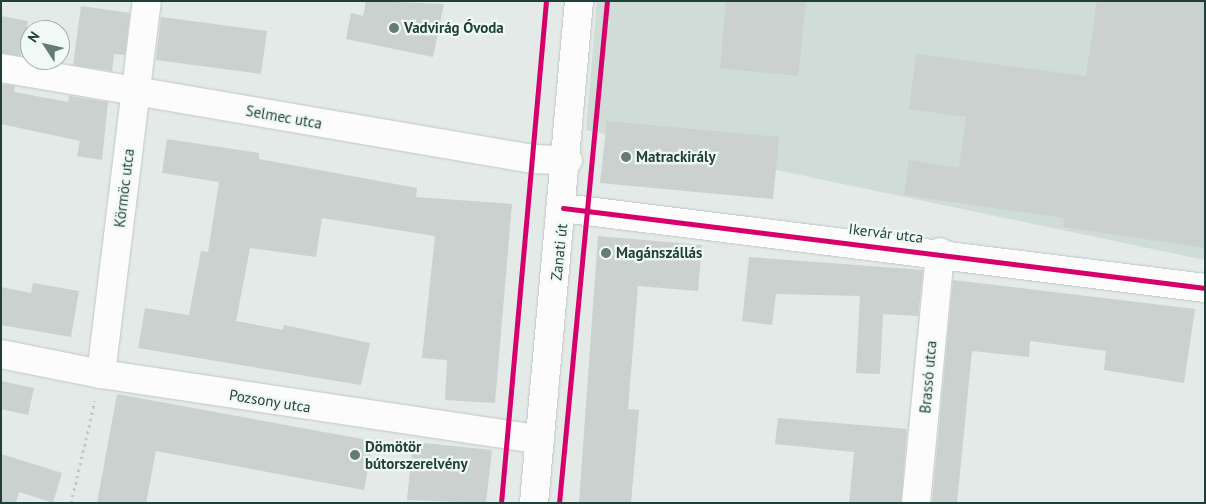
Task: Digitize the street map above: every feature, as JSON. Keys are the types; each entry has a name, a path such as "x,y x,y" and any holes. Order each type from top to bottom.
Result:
{"street":[{"name":"Körmöc utca","path":"101,374 148,1"},
{"name":"Zanati út","path":"534,503 568,160 579,1"},
{"name":"Selmec utca","path":"1,68 533,159 568,160"},
{"name":"Ikervár utca","path":"563,208 940,252 1205,288"},
{"name":"Brassó utca","path":"916,503 940,252"},
{"name":"Pozsony utca","path":"1,354 101,374 540,440"}],"path":[{"path":"70,503 101,374"}],"shaded area":[{"path":"597,1 1205,1 1205,260 586,130"}],"building":[{"name":"Vadvirág Óvoda","path":"366,1 444,4 433,57 346,39 351,13 363,16"},
{"path":"726,1 806,1 798,76 720,68"},
{"path":"1097,1 1205,1 1205,248 1063,227 1064,218 904,195 909,160 959,168 966,117 909,109 916,54 1086,76"},
{"path":"81,6 130,13 125,55 114,54 112,71 73,65"},
{"path":"1,16 23,20 20,20 20,56 1,53"},
{"path":"161,17 267,31 261,74 156,60"},
{"path":"1,84 15,86 14,92 68,102 69,96 108,102 102,160 77,156 80,141 1,124"},
{"path":"607,121 779,137 773,199 600,183"},
{"path":"167,139 259,153 259,159 417,188 416,197 512,204 495,403 445,400 447,360 422,358 435,236 322,218 316,257 250,248 236,321 283,330 284,325 370,343 361,385 138,348 145,308 189,315 201,251 208,252 219,182 162,173"},
{"path":"598,236 702,245 698,291 638,286 628,409 639,410 631,503 579,503"},
{"path":"749,257 923,270 918,316 883,314 880,374 856,373 860,296 776,294 772,325 742,321"},
{"path":"953,280 1195,309 1184,383 1104,370 1106,351 1030,341 1029,357 972,351 957,503 932,503"},
{"path":"33,283 79,291 71,337 1,325 1,287 31,293"},
{"path":"1,381 34,388 28,415 1,409"},
{"path":"117,394 373,441 364,490 156,451 146,503 97,503"},
{"path":"778,418 907,429 901,503 849,503 854,452 775,444"},
{"path":"413,442 492,450 486,503 407,500"},
{"path":"1,454 62,473 53,503 19,492 16,503 1,503"}],"cycle path":[{"path":"501,503 546,1"},
{"path":"559,503 607,1"},
{"path":"563,208 1205,288"}],"place":[{"name":"Vadvirág Óvoda","path":"394,28"},
{"name":"Matrackirály","path":"626,157"},
{"name":"Magánszállás","path":"606,253"},
{"name":"Dömötör bútorszerelvény","path":"355,455"}]}
